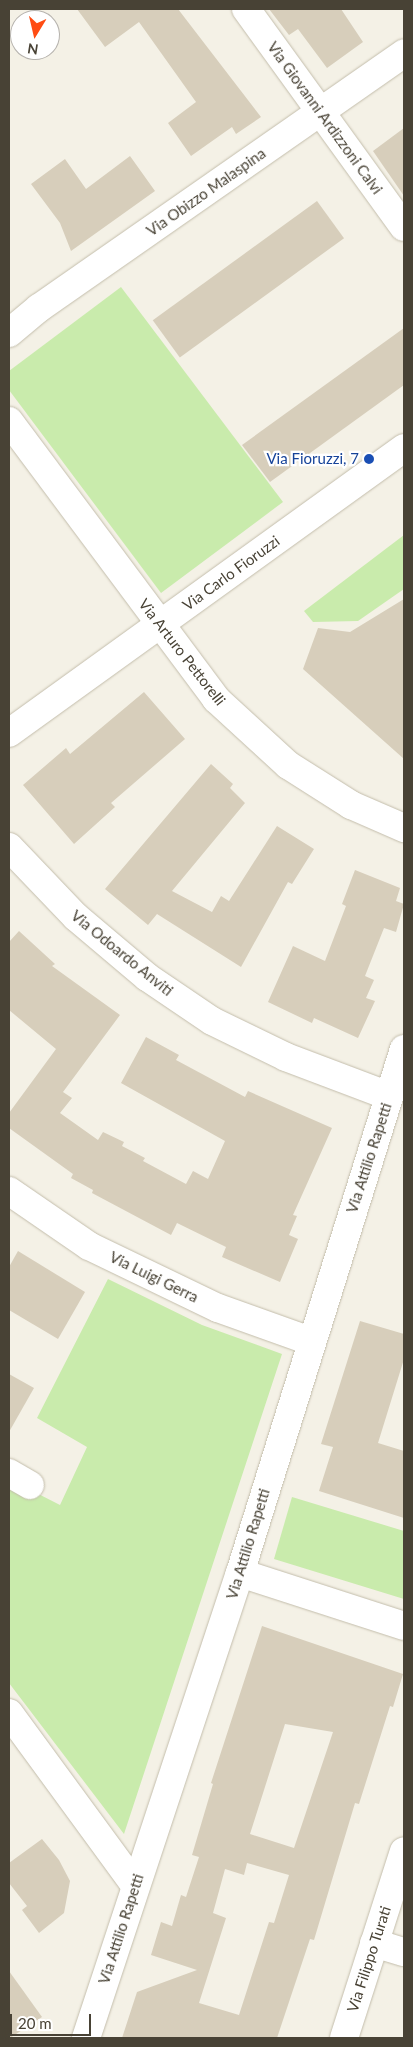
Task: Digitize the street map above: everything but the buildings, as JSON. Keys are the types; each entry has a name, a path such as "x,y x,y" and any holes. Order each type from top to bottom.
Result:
{"street":[{"name":"Via Giovanni Ardizzoni Calvi","path":"246,9 404,228"},
{"name":"Via Obizzo Malaspina","path":"9,333 39,308 404,53"},
{"name":"Via Arturo Pettorelli","path":"9,421 159,625 216,699 288,765 352,804 404,828"},
{"name":"Via Carlo Fioruzzi","path":"9,733 404,448"},
{"name":"Via Odoardo Anviti","path":"9,847 76,917 146,977 212,1021 286,1057 389,1096"},
{"name":"Via Attilio Rapetti","path":"86,2038 135,1885 240,1573 310,1340 404,1048"},
{"name":"Via Luigi Gerra","path":"9,1191 89,1246 218,1308 310,1340"},
{"path":"240,1573 404,1626"},
{"path":"9,1713 135,1885"},
{"name":"Via Filippo Turati","path":"344,2038 404,1851"},
{"path":"374,1943 404,1952"}],"green space":[{"path":"121,287 283,502 161,593 9,390 9,371"},
{"path":"404,535 404,589 358,621 313,622 304,611"},
{"path":"108,1279 202,1325 282,1354 124,1834 9,1683 9,1479 60,1505 87,1447 37,1418"},
{"path":"292,1497 404,1531 404,1599 274,1559"}],"place":[{"name":"Via Fioruzzi, 7","path":"369,459"}]}
